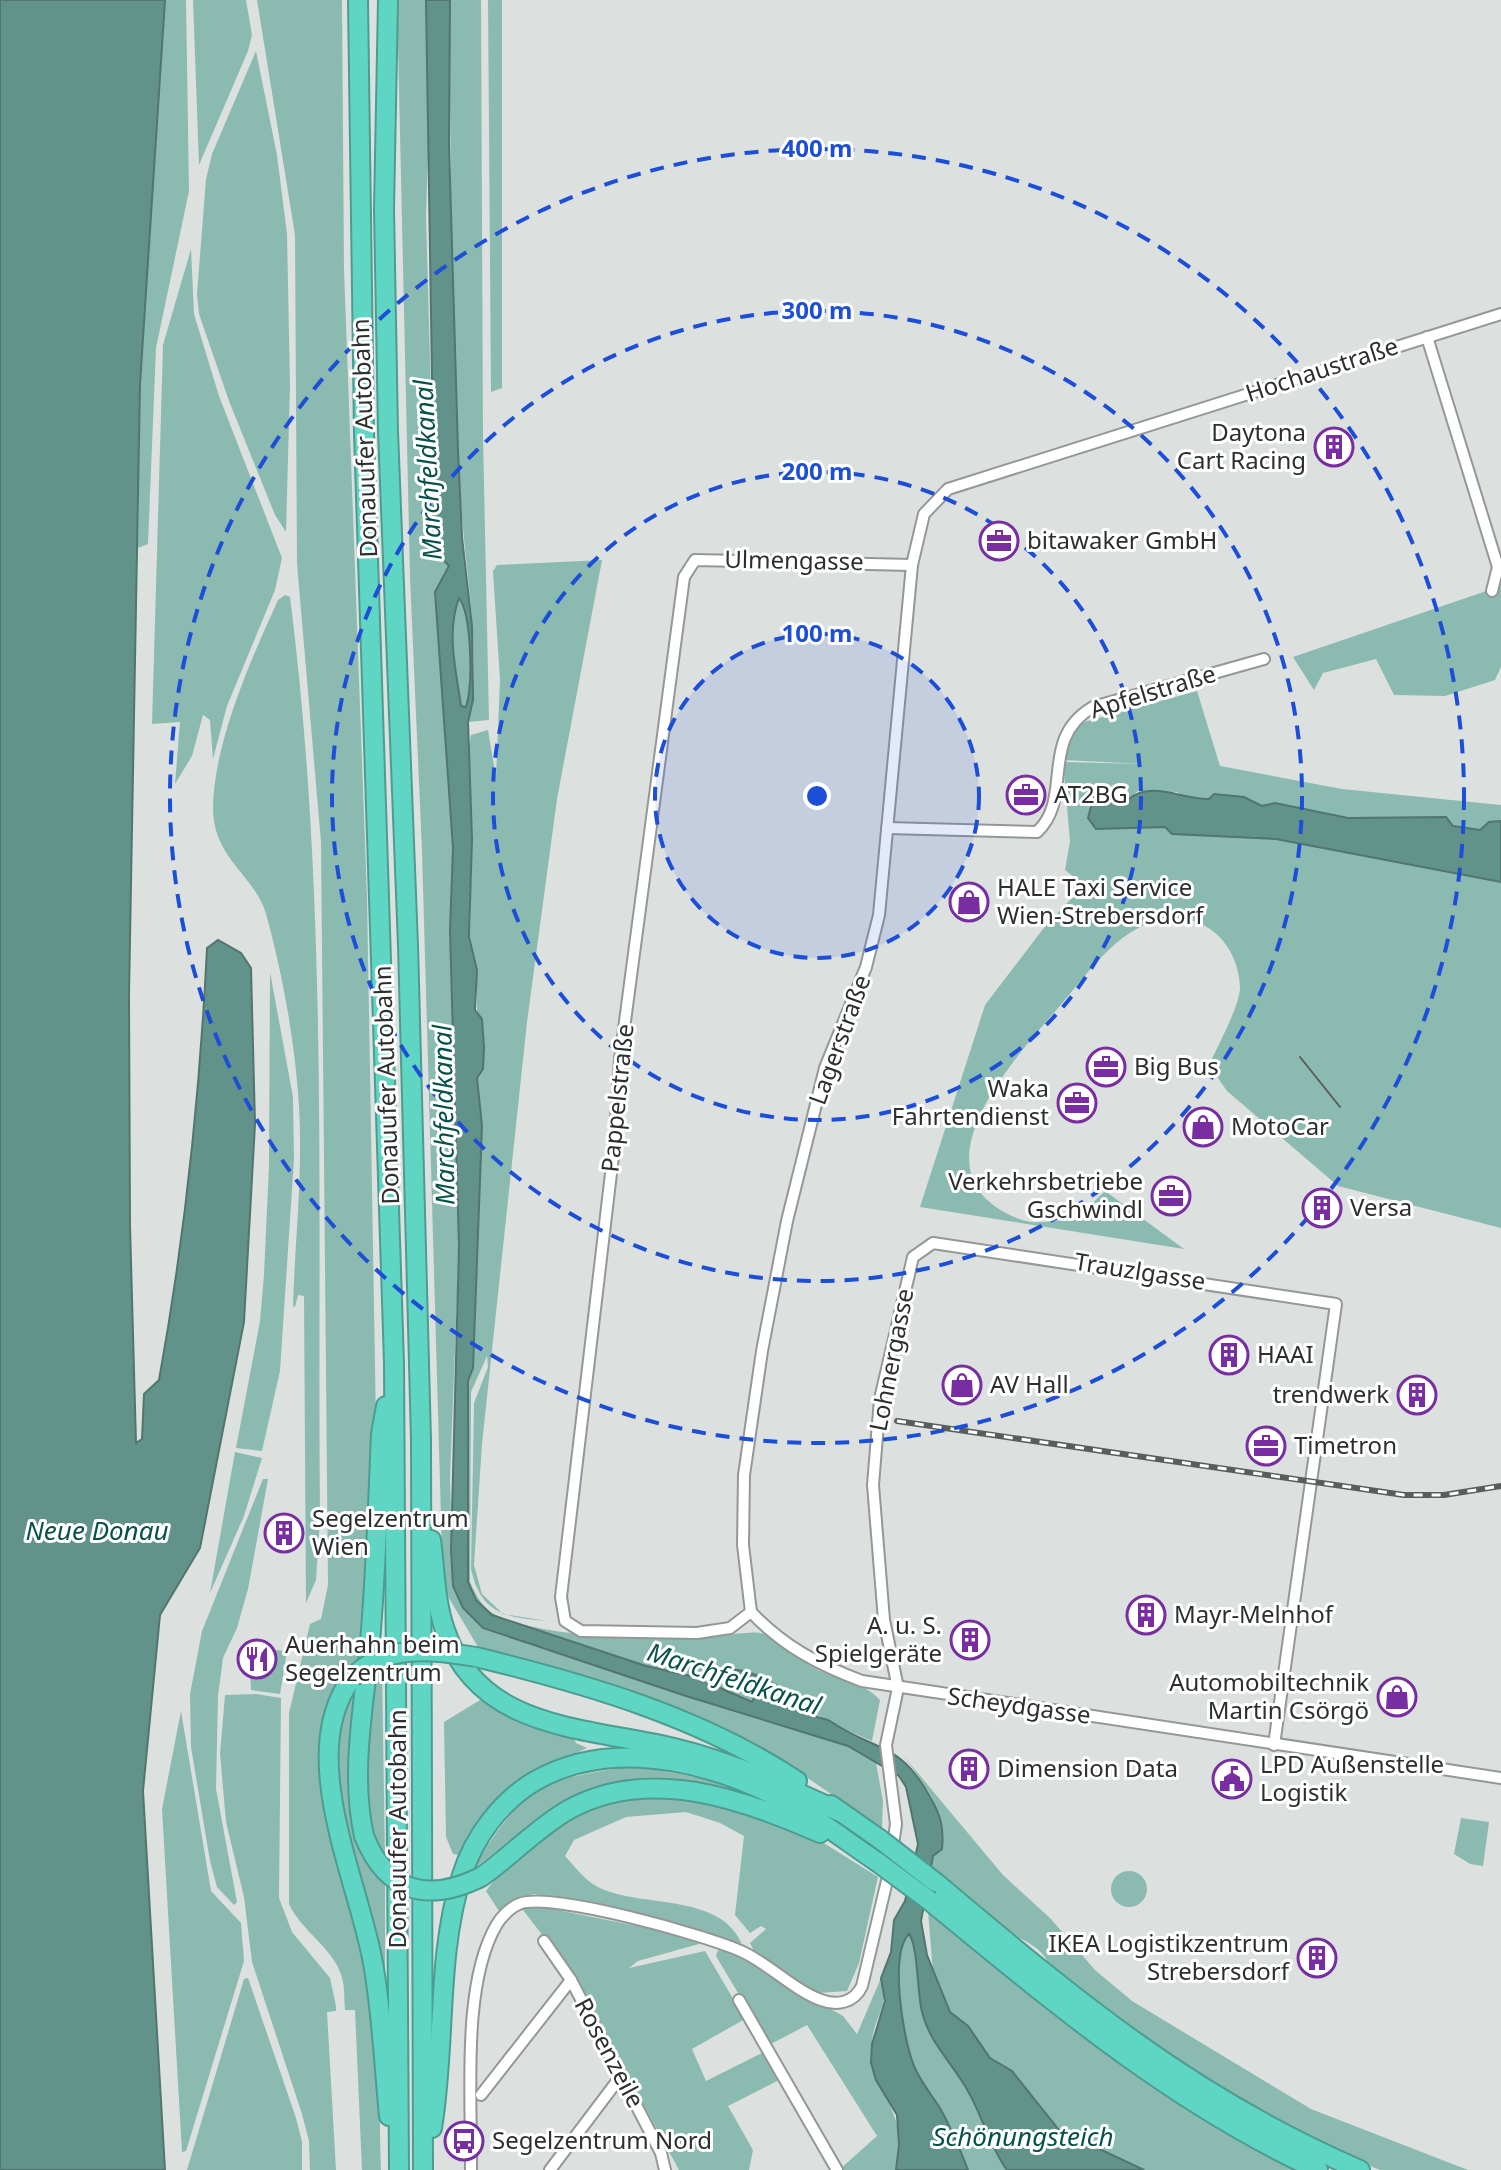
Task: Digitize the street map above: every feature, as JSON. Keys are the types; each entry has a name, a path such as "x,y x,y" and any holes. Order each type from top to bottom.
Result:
{"highway":[{"name":"Donauufer Autobahn","path":"358,0 364,434 394,1363 398,2170"},
{"name":"Donauufer Autobahn","path":"388,0 384,209 388,431 409,976 421,1470 424,2170"},
{"path":"394,1363 381,1434 372,1609 358,1758 358,1806 364,1836 382,1869 407,1887 446,1891 481,1877 568,1811 597,1797 642,1788 673,1789 731,1800 853,1846"},
{"path":"421,1470 445,1631 463,1667 491,1696 535,1719 673,1748 732,1764 838,1811"},
{"path":"398,2170 373,1961 328,1763 334,1711 352,1678 369,1663 402,1652 429,1651 476,1657 582,1684 668,1716 765,1762 881,1840 1096,2015 1172,2070 1264,2125 1360,2170"},
{"path":"424,2170 438,2094 447,1956 457,1893 469,1858 485,1830 505,1805 529,1785 571,1765 600,1758 666,1761 731,1779 814,1818 930,1901 1067,2014 1140,2068 1223,2121 1318,2170"}],"street":[{"name":"Hochaustraße","path":"924,514 948,489 1501,314"},
{"path":"1427,337 1498,567 1492,591"},
{"name":"Lagerstraße","path":"751,1612 743,1545 744,1475 762,1351 787,1221 825,1068 866,967 879,915 912,565 924,514"},
{"name":"Ulmengasse","path":"684,577 695,560 912,565"},
{"name":"Pappelstraße","path":"684,577 620,1059 614,1148 568,1517 561,1597 565,1621 581,1631 697,1633 730,1628 751,1612"},
{"name":"Apfelstraße","path":"887,828 1037,832 1048,822 1059,753 1069,727 1078,716 1093,707 1264,659"},
{"name":"Trauzlgasse","path":"943,1242 1336,1304 1274,1745"},
{"name":"Lohnergasse","path":"898,1688 884,1620 874,1523 873,1485 880,1399 913,1257 924,1246 943,1242"},
{"name":"Scheydgasse","path":"751,1612 779,1639 819,1665 862,1681 1501,1778"},
{"path":"471,2170 472,2044 484,1950 498,1921 521,1903 548,1903 666,1926 745,1953 819,2000 837,2004 851,2000 862,1986 888,1879 896,1824 886,1745 898,1688"},
{"name":"Rosenzeile","path":"544,1941 571,1980 661,2153 665,2170"},
{"path":"481,2095 571,1980"},
{"path":"739,2000 837,2170"},
{"path":"550,2170 621,2076"}],"shaded area":[{"path":"165,0 186,0 189,191 156,348 148,544 138,548 140,384"},
{"path":"193,0 246,0 252,35 199,165"},
{"path":"257,0 342,0 344,269 367,897 376,1423 362,1656 337,1683 324,1714 319,1746 328,1814 356,1914 374,2017 381,2170 362,2170 355,2010 345,2010 344,1985 338,1968 289,1904 289,1713 310,1624 321,1619 328,1585 321,842 297,564 295,235"},
{"path":"397,0 426,0 429,119 426,216 434,502 430,545 449,566 436,592 453,848 450,931 459,1247 450,1478 453,1586 527,1644 848,1746 876,1763 883,1801 882,1829 796,1770 621,1690 478,1647 443,1588 422,851 410,577"},
{"path":"450,0 481,0 483,435 489,720 468,722 474,664 462,515 453,304"},
{"path":"488,0 502,0 502,388 491,392"},
{"path":"256,51 277,155 287,234 290,386 286,532 275,515 229,401 199,314 197,294 206,179 212,154"},
{"path":"191,249 194,314 219,396 282,558 275,590 227,706 213,759 210,720 203,715 192,756 175,784 180,722 152,724 163,345"},
{"path":"602,560 557,799 527,1022 482,1444 474,1565 482,1594 501,1612 481,1596 471,1569 474,1403 488,1367 487,1356 471,1392 470,1582 487,1609 496,1615 540,1628 596,1636 700,1638 749,1633 767,1635 811,1666 866,1689 880,1700 872,1741 815,1717 788,1693 724,1679 757,1692 753,1702 745,1700 695,1677 646,1666 492,1615 476,1600 468,1582 468,1381 473,1368 482,1126 477,1077 477,970 470,940 472,839 468,751 471,735 488,730 496,778 500,680 493,571 497,565"},
{"path":"1501,586 1501,667 1495,680 1445,696 1394,695 1376,659 1323,673 1314,690 1293,657"},
{"path":"285,595 290,597 302,712 316,942 320,1519 316,1580 306,1603 304,1296 298,1295 293,1306 300,1156 295,1058 283,985 266,914 261,900 220,841 213,808 220,756 236,701 278,600"},
{"path":"459,597 467,619 470,650 466,707 461,707 453,652 453,624"},
{"path":"1197,691 1220,766 1342,789 1501,805 1501,821 1489,822 1480,830 1452,826 1445,817 1348,818 1275,803 1262,806 1244,797 1188,800 1177,792 1138,791 1129,799 1096,791 1089,806 1097,829 1165,827 1172,834 1276,839 1501,882 1501,1228 1338,1186 1227,1091 1209,1065 1237,1003 1240,986 1237,968 1221,938 1194,921 1178,918 1142,926 1116,943 1093,966 1012,1063 977,1121 970,1150 972,1178 989,1201 1022,1220 1075,1220 1105,1191 1184,1249 920,1207 985,1005 1043,929 1084,885 1065,870 1070,841 1063,762 1145,764 1063,760 1075,730 1084,722"},
{"path":"270,972 293,1097 294,1159 280,1371 262,1451 236,1448 260,1321 264,1275 269,1166"},
{"path":"235,1452 262,1458 244,1516 210,1593"},
{"path":"263,1479 268,1479 248,1589 237,1628 223,1658 218,1696 216,1789 237,1902 234,1905 217,1887 210,1861 191,1747 190,1694 202,1631"},
{"path":"261,1649 287,1651 280,1694 251,1690 250,1670 262,1669"},
{"path":"382,1666 385,1860 369,1814 365,1766 375,1669"},
{"path":"357,1683 350,1785 352,1818 357,1839 385,1882 385,1967 380,1967 334,1763 342,1708"},
{"path":"256,1694 281,1698 279,1898 292,1932 330,1978 336,2006 336,2011 327,2012 336,2170 310,2170 309,2141 302,2114 252,1962 244,1897 226,1822 220,1754 225,1695"},
{"path":"480,1700 531,1725 573,1736 576,1743 587,1748 512,1785 468,1835 459,1855 453,1854 446,1837 444,1722"},
{"path":"181,1711 211,1891 241,1923 244,1961 186,2151 182,2152 162,1809"},
{"path":"901,1753 1003,1875 1050,1918 1095,1970 1132,2001 1311,2109 1468,2170 1380,2170 1343,2155 1195,2076 1050,1968 1035,1947 998,1926 931,1868 933,1856 942,1849 941,1822 932,1798"},
{"path":"636,1766 716,1781 782,1806 624,1783 534,1824 473,1869 506,1820 538,1791 578,1776"},
{"path":"656,1797 706,1803 811,1835 878,1877 859,1963 847,1991 819,1993 755,1953 750,1943 766,1929 761,1926 750,1933 735,1915 744,1836 720,1823 686,1812 626,1817 574,1840 565,1856 586,1879 602,1889 679,1904 716,1916 730,1927 741,1942 738,1945 651,1917 534,1894 513,1901 499,1911 486,1891 526,1849 577,1815 617,1800"},
{"path":"1461,1818 1489,1822 1483,1866 1470,1864 1454,1854"},
{"path":"1129,1871 1142,1876 1147,1889 1142,1902 1129,1907 1116,1902 1111,1889 1116,1876"},
{"path":"533,1905 696,1938 699,1944 638,1961 629,1968 705,1951 745,2019 692,2049 706,2081 762,2053 779,2080 728,2106 753,2150 749,2170 679,2170 573,1975 523,1910"},
{"path":"928,1911 1060,2019 1151,2086 1247,2145 1298,2170 1144,2170 1059,2130 1012,2071 990,2058 968,2026 950,2012 933,1972"},
{"path":"909,1934 915,1949 922,2008 928,2027 971,2096 1007,2170 968,2170 940,2108 914,2066 902,2018 898,1977 899,1959"},
{"path":"718,1950 728,1951 843,2016 857,2034 881,1978 883,2004 872,2044 878,2076 900,2137 896,2170 839,2170 877,2136 807,2025 769,2045 716,1956"},
{"path":"248,1978 296,2118 302,2142 302,2170 187,2170 244,1979"}],"water":[{"name":"Neue Donau","path":"0,0 165,0 140,384 129,994 130,1226 136,1443 142,1439 144,1394 159,1380 184,1219 196,1111 207,948 218,940 241,953 251,968 255,1124 244,1322 200,1548 160,1615 143,1791 165,2170 0,2170"},
{"path":"426,0 450,0 449,144 458,450 462,537 472,626 473,700 468,722 472,839 469,937 477,970 475,1010 482,1019 484,1048 483,1069 477,1078 482,1126 473,1368 468,1381 468,1582 476,1600 492,1615 646,1666 695,1677 752,1702 757,1692 724,1679 716,1672 737,1670 758,1676 796,1698 815,1716 886,1750 908,1766 934,1804 942,1828 942,1849 933,1856 921,1921 927,1955 950,2012 968,2026 990,2058 1012,2071 1059,2130 1144,2170 1007,2170 971,2096 925,2022 914,1948 909,1934 903,1944 899,1977 902,2018 910,2053 919,2077 948,2123 968,2170 896,2170 899,2145 897,2115 876,2080 871,2063 872,2044 885,2001 881,1978 891,1952 894,1920 905,1901 918,1844 906,1787 899,1776 848,1746 483,1628 463,1608 453,1586 451,1550 459,1247 450,931 453,848 435,592 449,566 430,545 434,502","holes":["459,598 470,651 466,707 461,706 453,638"]},
{"path":"1095,791 1129,799 1148,791 1199,799 1209,799 1214,794 1244,797 1262,806 1275,803 1348,818 1446,817 1453,826 1480,830 1489,822 1501,821 1501,882 1276,839 1172,834 1165,827 1096,829 1088,818"}],"tram line":[{"path":"1300,1057 1340,1107"}],"railway":[{"path":"897,1421 1404,1495 1444,1495 1501,1486"}],"place":[{"name":"Daytona Cart Racing","path":"1334,447"},
{"name":"bitawaker GmbH","path":"999,541"},
{"name":"AT2BG","path":"1026,795"},
{"name":"HALE Taxi Service Wien-Strebersdorf","path":"969,902"},
{"name":"Big Bus","path":"1106,1067"},
{"name":"Waka Fahrtendienst","path":"1077,1103"},
{"name":"MotoCar","path":"1203,1127"},
{"name":"Verkehrsbetriebe Gschwindl","path":"1171,1196"},
{"name":"Versa","path":"1322,1208"},
{"name":"HAAI","path":"1229,1355"},
{"name":"AV Hall","path":"962,1385"},
{"name":"trendwerk","path":"1417,1395"},
{"name":"Timetron","path":"1266,1446"},
{"name":"Segelzentrum Wien","path":"284,1533"},
{"name":"Mayr-Melnhof","path":"1146,1615"},
{"name":"A. u. S. Spielgeräte","path":"970,1640"},
{"name":"Auerhahn beim Segelzentrum","path":"257,1659"},
{"name":"Automobiltechnik Martin Csörgö","path":"1397,1697"},
{"name":"Dimension Data","path":"969,1769"},
{"name":"LPD Außenstelle Logistik","path":"1232,1779"},
{"name":"IKEA Logistikzentrum Strebersdorf","path":"1317,1958"},
{"name":"Segelzentrum Nord","path":"464,2141"}],"water label":[{"name":"Marchfeldkanal","path":"428,470"},
{"name":"Marchfeldkanal","path":"444,1115"},
{"name":"Marchfeldkanal","path":"734,1679"},
{"name":"Schönungsteich","path":"1023,2137"}]}
